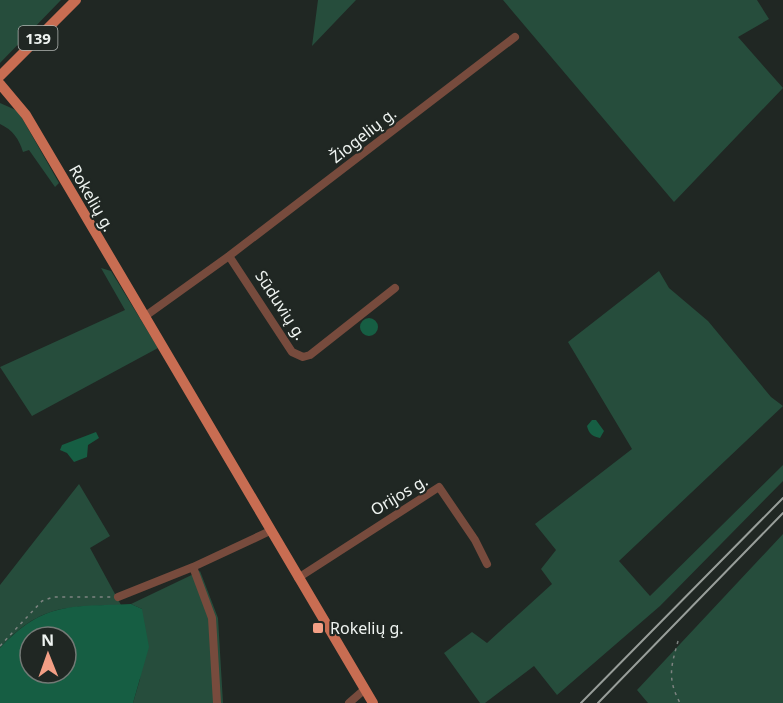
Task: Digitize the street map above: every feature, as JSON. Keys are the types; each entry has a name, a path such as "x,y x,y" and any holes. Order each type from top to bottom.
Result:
{"main road":[{"name":"139","path":"0,76 76,0"},
{"name":"Rokelių g.","path":"0,84 26,115 373,703"}],"street":[{"name":"Žiogelių g.","path":"229,256 515,37"},
{"name":"Sūduvių g.","path":"229,256 292,352 303,357 310,355 395,288"},
{"path":"144,316 229,256"},
{"name":"Orijos g.","path":"298,578 439,487 475,540 487,564"},
{"path":"118,597 193,567 270,531"},
{"path":"193,567 212,618 217,703"},
{"path":"349,703 365,689"}],"path":[{"path":"0,646 42,601 53,597 118,597"},
{"path":"678,641 670,671 674,690 680,703"}],"shaded area":[{"path":"0,0 61,0 0,63"},
{"path":"318,0 356,0 312,46"},
{"path":"503,0 757,0 769,19 738,37 783,88 674,202"},
{"path":"0,103 18,111 59,183 55,187 29,150 23,152 15,135 0,124"},
{"path":"101,268 111,271 158,348 32,416 0,367 125,310"},
{"path":"659,271 669,288 708,321 771,397 783,406 619,561 650,596 783,465 783,481 660,606 557,695 534,666 485,703 480,703 444,653 472,632 487,643 552,584 541,569 556,550 535,524 632,449 568,342"},
{"path":"369,318 375,321 378,327 375,333 369,336 363,333 360,327 363,321"},
{"path":"592,420 596,420 604,431 600,438 589,431 587,426"},
{"path":"96,432 99,438 88,445 87,457 74,462 67,453 60,450 62,445"},
{"path":"79,484 110,536 90,548 121,605 84,606 55,611 26,625 18,625 18,631 0,648 0,585"},
{"path":"783,534 783,703 648,703 637,690"},
{"path":"200,571 218,618 223,703 133,703 140,679 142,609 131,604"},
{"path":"131,604 142,609 149,647 133,703 0,703 0,648 18,632 18,685 78,685 78,625 27,625 45,614 75,607"}],"railway":[{"path":"581,703 783,498"},
{"path":"598,703 783,513"}],"place":[{"name":"Rokelių g.","path":"318,628"}]}
